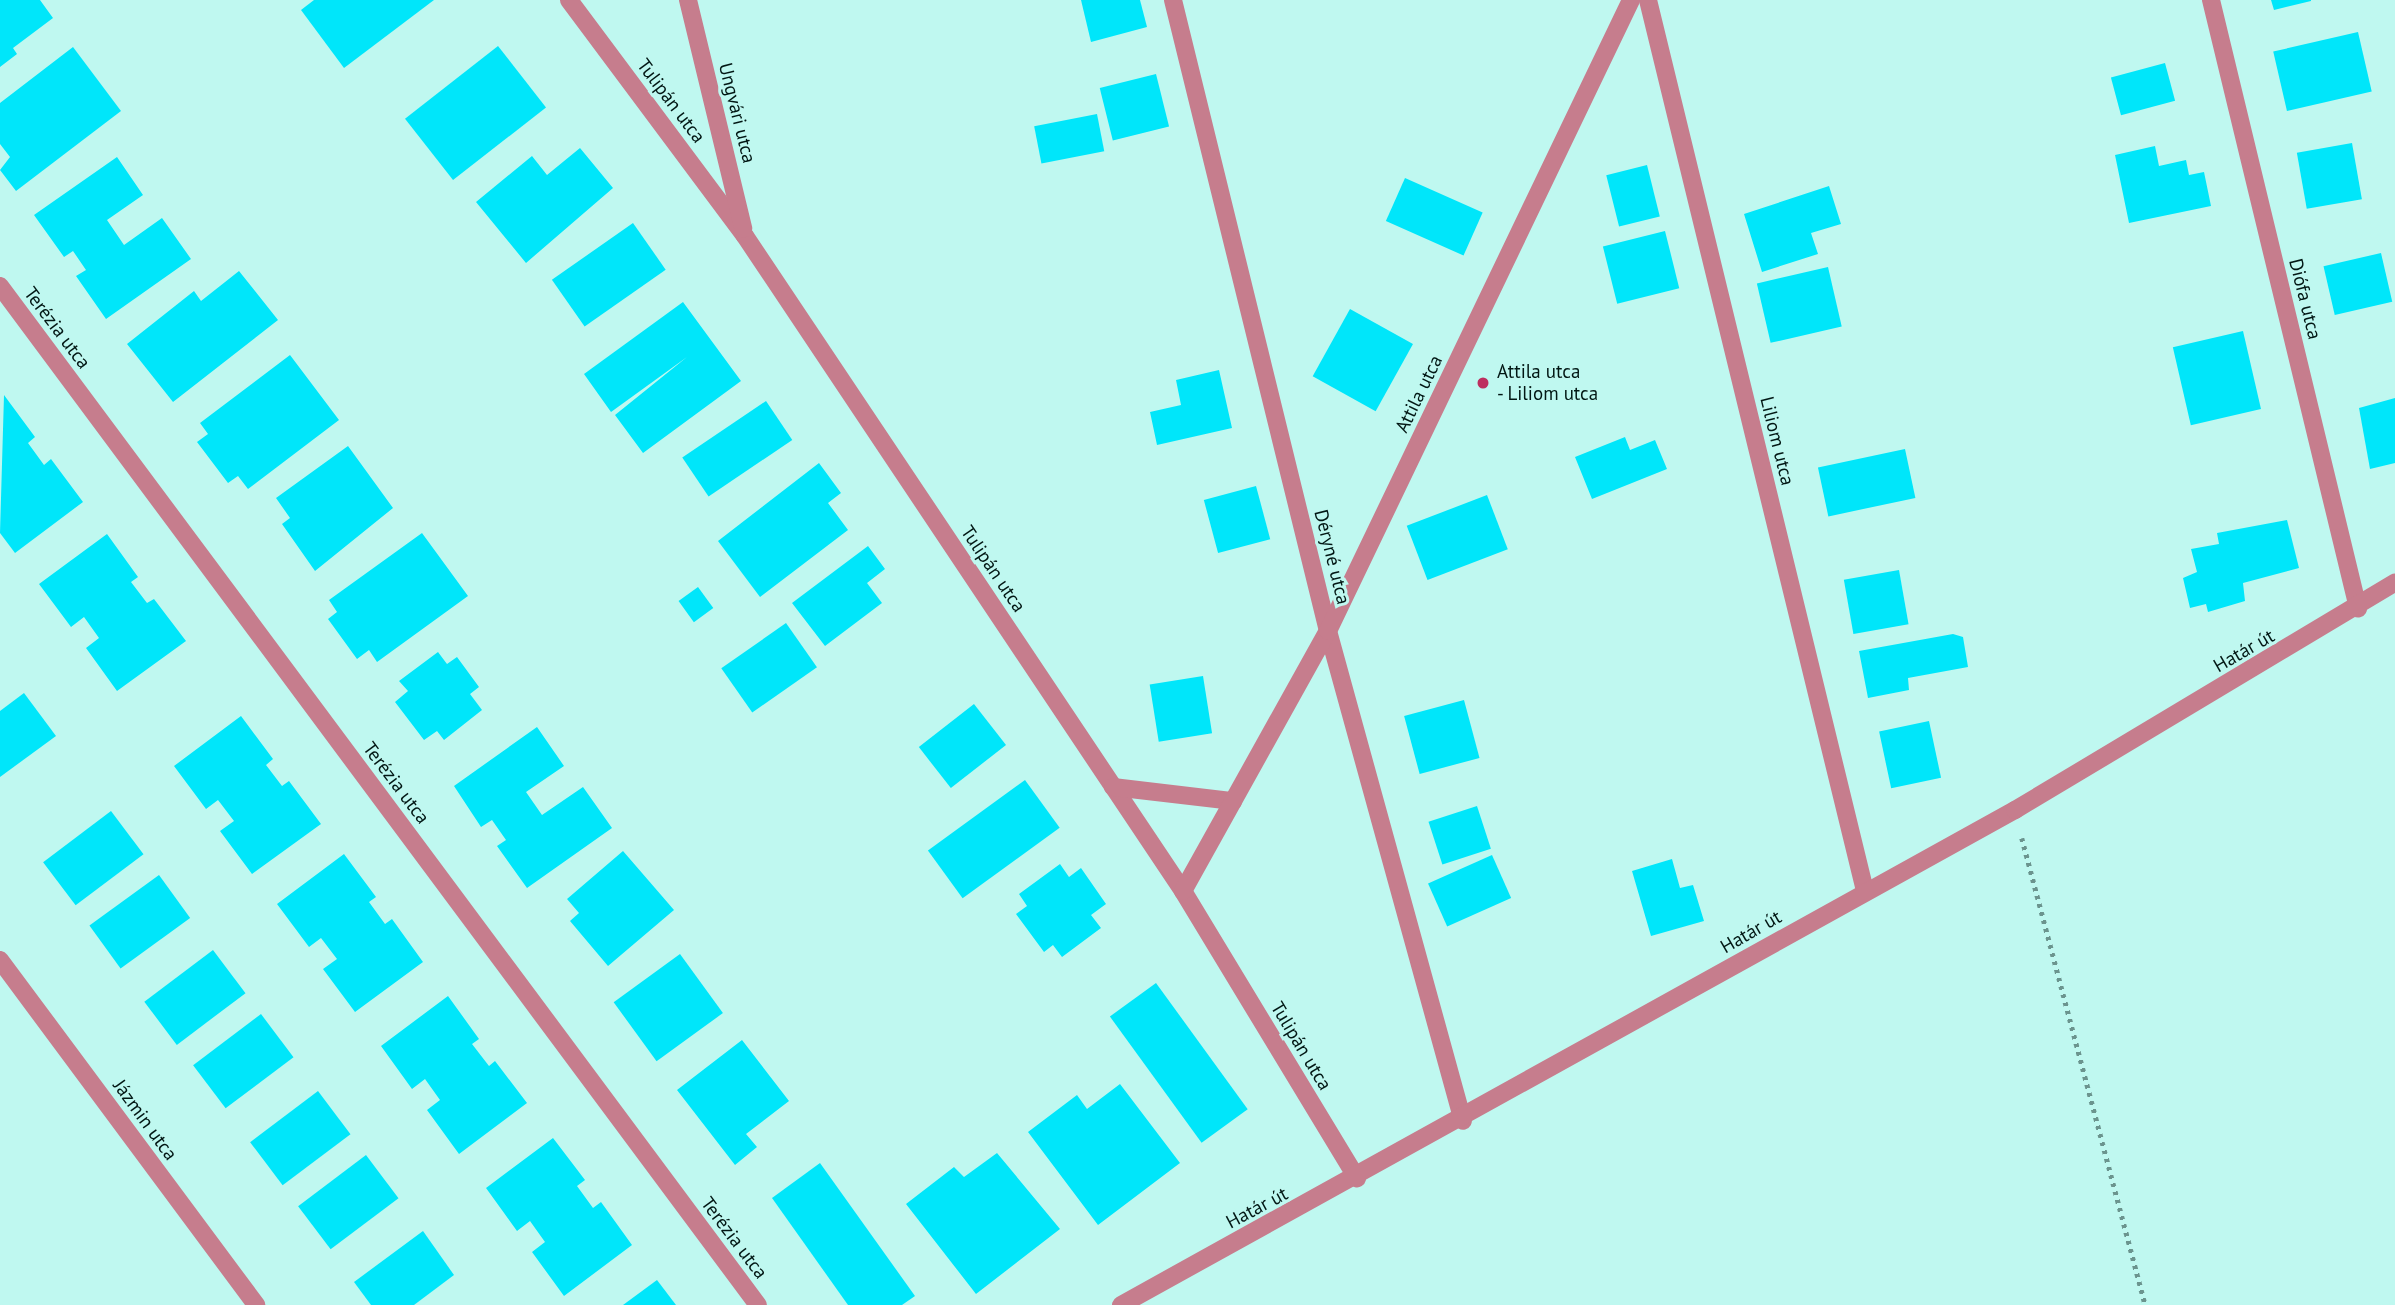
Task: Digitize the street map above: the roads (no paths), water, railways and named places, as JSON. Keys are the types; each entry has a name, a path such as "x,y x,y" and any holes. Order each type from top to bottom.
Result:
{"street":[{"name":"Tulipán utca","path":"569,0 745,236 1183,891 1357,1178"},
{"name":"Ungvári utca","path":"688,0 745,236"},
{"name":"Déryné utca","path":"1173,0 1328,631 1462,1121"},
{"name":"Attila utca","path":"1183,891 1328,631 1631,0"},
{"name":"Liliom utca","path":"1648,0 1865,891"},
{"name":"Diófa utca","path":"2211,0 2358,608"},
{"name":"Terézia utca","path":"0,286 758,1305"},
{"name":"Határ út","path":"1121,1305 1462,1121 1865,891 2015,810 2358,608 2395,583"},
{"path":"1113,787 1233,801"},
{"name":"Jázmin utca","path":"0,960 256,1305"}],"place":[{"name":"Attila utca - Liliom utca","path":"1483,383"}]}
